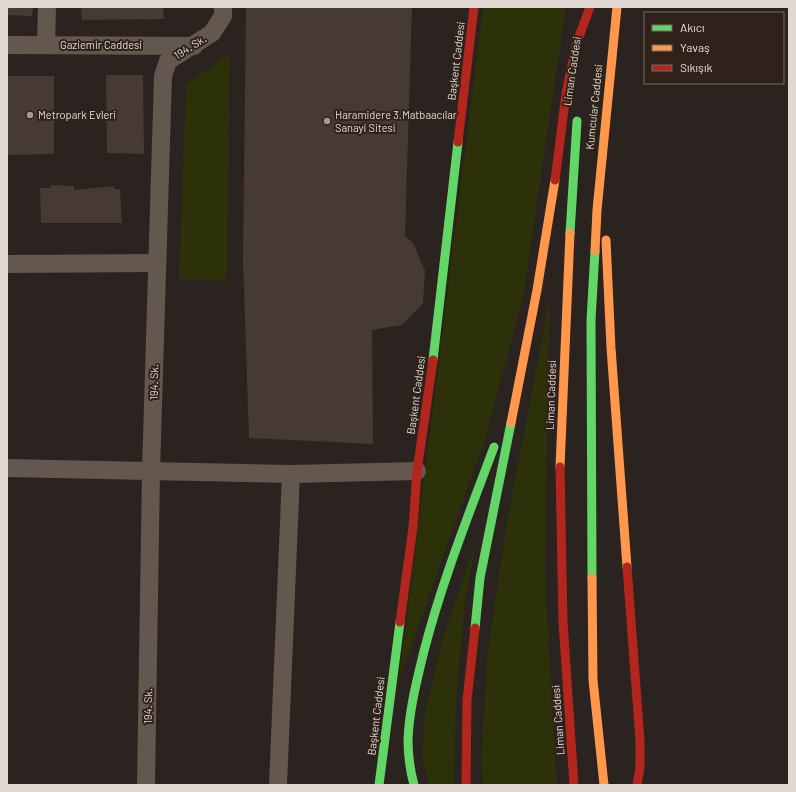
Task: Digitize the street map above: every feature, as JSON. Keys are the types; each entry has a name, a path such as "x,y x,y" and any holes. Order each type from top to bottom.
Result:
{"main road":[{"name":"Başkent Caddesi","path":"379,785 412,527 417,471 432,376 474,7"},
{"name":"Liman Caddesi","path":"589,37 592,7"},
{"path":"466,785 467,700 477,600 489,526 538,283 554,187 566,94 577,42 592,7"},
{"name":"Kumcular Caddesi","path":"597,210 617,7"},
{"name":"Liman Caddesi","path":"574,785 563,622 560,470 568,267 575,135 578,112"},
{"path":"597,210 591,327 590,474 593,680 604,785"},
{"path":"597,210 605,233 608,254 611,348 637,689 640,767 637,785"},
{"path":"501,426 516,388"},
{"path":"414,785 410,766 408,731 417,680 435,610 496,441"},
{"path":"592,612 602,666"}],"street":[{"path":"46,7 46,45"},
{"name":"194. Sk.","path":"146,785 151,471 156,264 163,76 168,61 195,46 212,33 222,16 222,7"},
{"name":"Gaziemir Caddesi","path":"7,45 195,46"},
{"path":"7,264 156,264"},
{"path":"7,468 291,474 417,471"},
{"path":"278,785 291,474"}],"green space":[{"path":"483,7 566,7 524,292 487,434 399,681"},
{"path":"223,57 230,57 227,280 179,280 186,85"},
{"path":"550,297 545,566 557,785 483,785 481,762 488,650 506,527"},
{"path":"477,539 465,602 456,698 454,785 430,785 422,759 425,711 443,637"}],"building":[{"path":"7,7 33,7 32,16 7,15"},
{"path":"81,7 163,7 164,19 82,20"},
{"name":"Haramidere 3.Matbaacılar Sanayi Sitesi","path":"246,7 412,7 405,236 413,243 425,271 423,303 402,325 372,330 373,444 249,438 243,261"},
{"path":"106,75 143,75 144,154 107,153"},
{"name":"Metropark Evleri","path":"7,76 54,76 54,154 7,155"},
{"path":"51,185 74,186 74,190 114,186 114,189 120,189 122,223 41,223 40,188 51,188"}],"traffic: fast":[{"path":"570,233 577,121"},
{"path":"433,360 458,142"},
{"path":"592,578 591,320 595,251"},
{"path":"475,628 480,578 511,423"},
{"path":"414,785 408,752 408,740 412,706 424,651 447,573 494,447"},
{"path":"379,785 400,622"}],"traffic: slow":[{"path":"595,251 597,210 617,7"},
{"path":"511,423 537,290 555,180"},
{"path":"560,467 570,233"},
{"path":"606,240 611,348 627,567"},
{"path":"592,578 593,680 604,785"}],"traffic: jam":[{"path":"458,142 474,7"},
{"path":"555,180 566,94 577,42 590,7"},
{"path":"400,622 413,527 417,471 433,360"},
{"path":"560,467 563,622 574,785"},
{"path":"627,567 640,741 640,767 637,785"},
{"path":"466,785 467,700 475,628"}],"place":[{"name":"Metropark Evleri","path":"30,115"},
{"name":"Haramidere 3.Matbaacılar Sanayi Sitesi","path":"327,121"}]}
